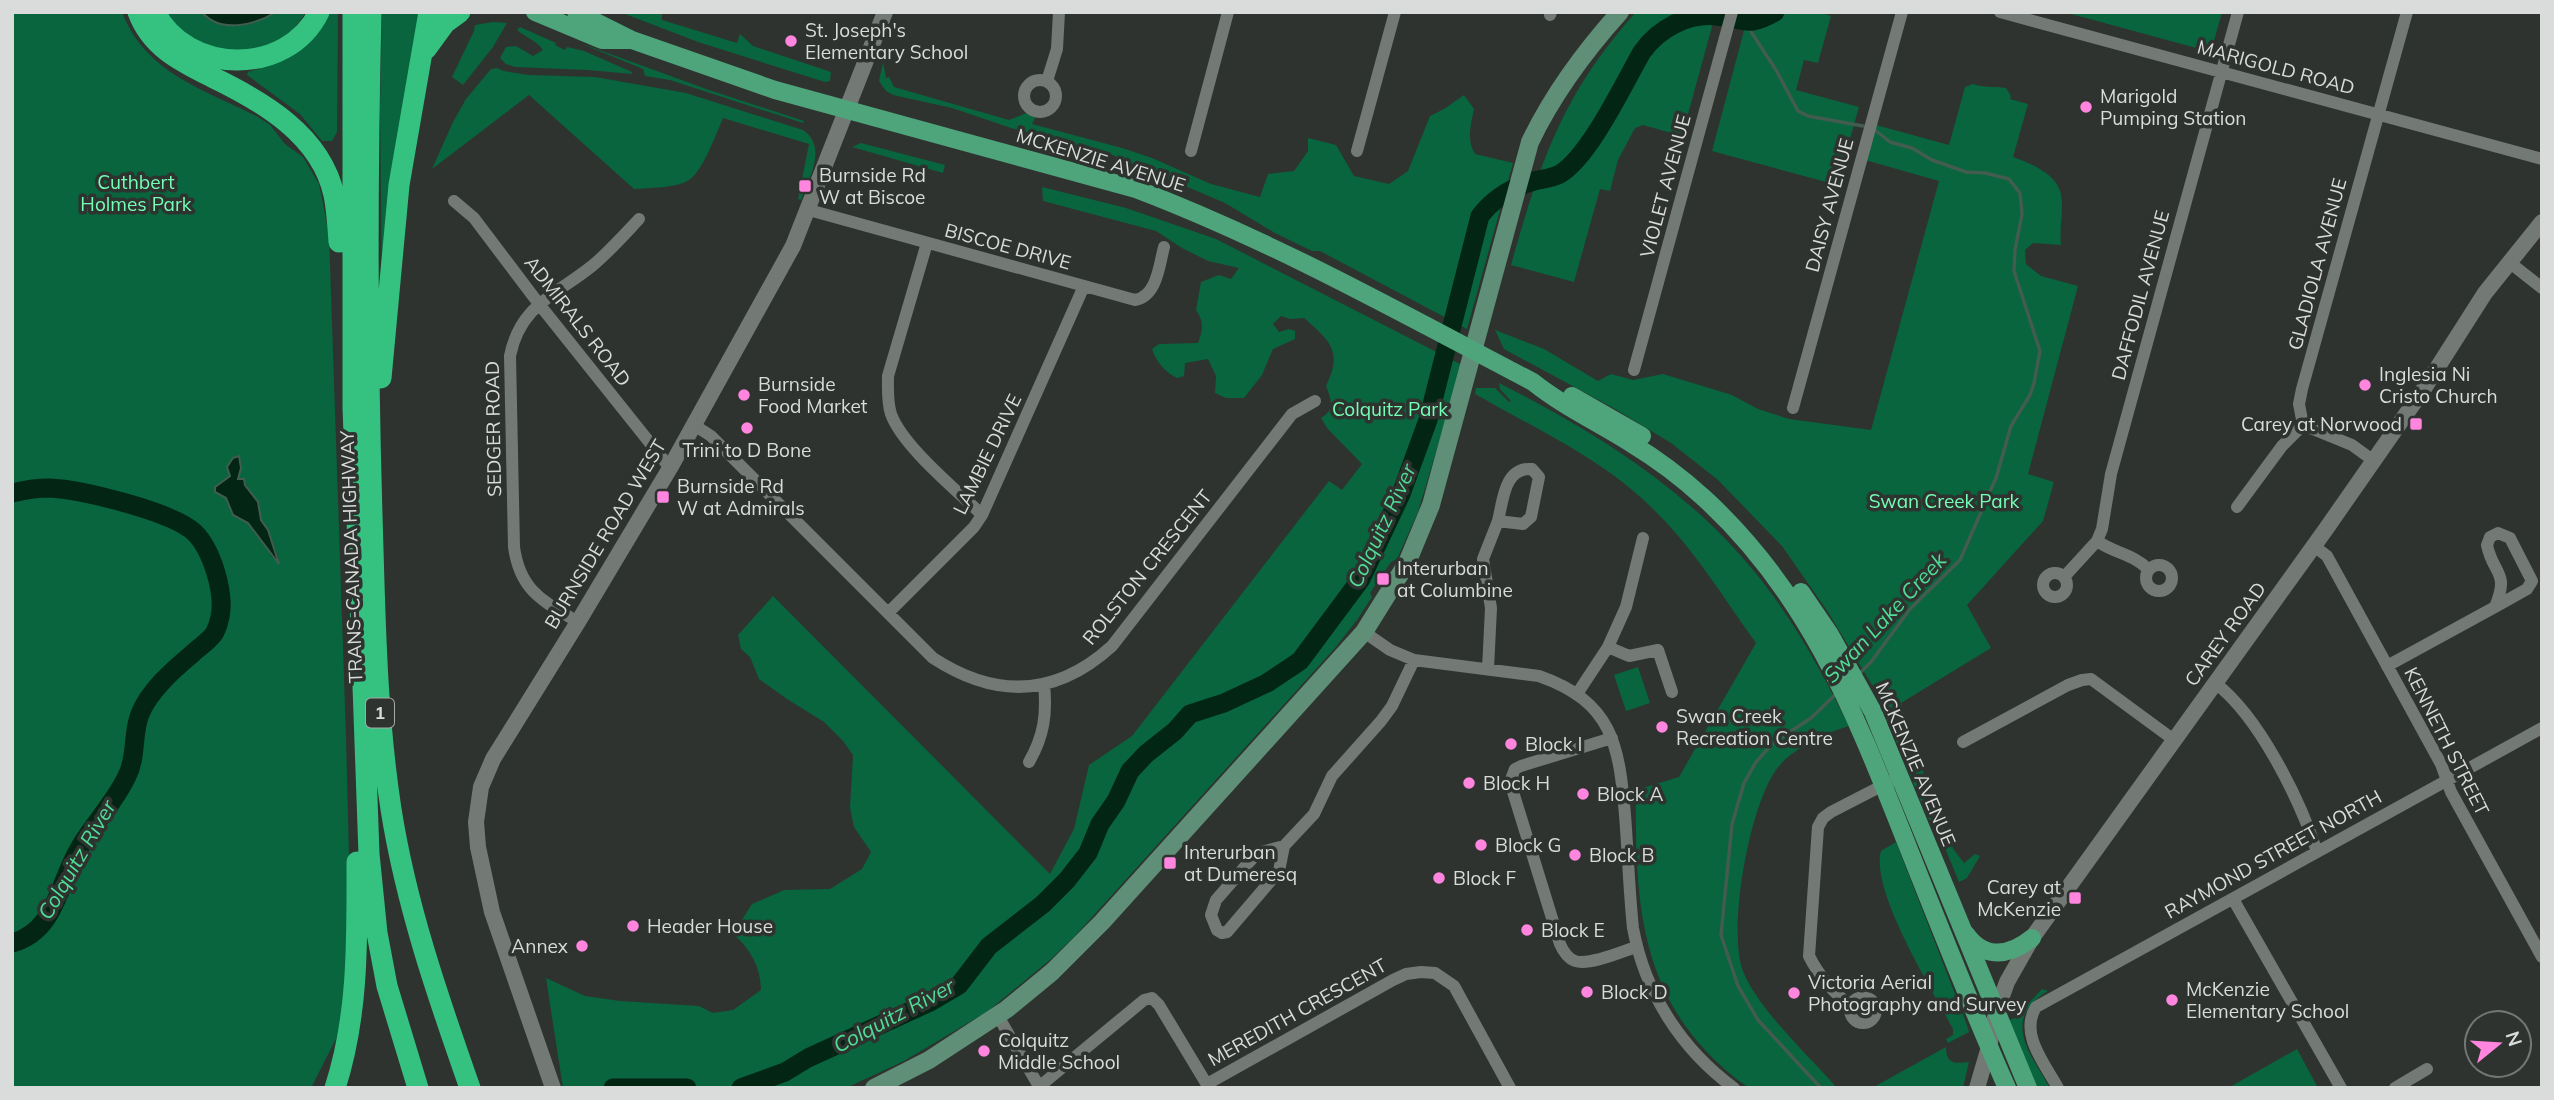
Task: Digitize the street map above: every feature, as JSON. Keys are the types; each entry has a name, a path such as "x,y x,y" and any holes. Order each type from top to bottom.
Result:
{"highway":[{"path":"138,12 142,24 158,45 178,61 249,95 269,108 302,136 323,168 334,192 343,298 352,345"},
{"path":"155,12 167,31 192,50 216,59 244,61 259,59 287,46 309,27 319,12"},
{"name":"TRANS-CANADA HIGHWAY","path":"353,12 352,345 369,854 377,933 387,986 418,1088"},
{"name":"TRANS-CANADA HIGHWAY","path":"371,12 368,291 370,463 379,700 391,810 405,877 426,958 466,1078"},
{"path":"370,463 379,433 385,324 399,186 429,12"},
{"path":"421,57 444,23 460,12"},
{"path":"335,1088 347,1047 355,995 355,728 361,664"}],"main road":[{"name":"MCKENZIE AVENUE","path":"535,12 602,40 632,40"},
{"name":"MCKENZIE AVENUE","path":"576,12 632,40 704,67 847,111 1136,189 1231,228 1533,382 1561,390 1616,419 1675,459 1710,488 1756,534 1785,570 1840,666 1900,776 1961,926 1996,1001 2028,1088"},
{"path":"874,1088 929,1060 998,1016 1052,972 1088,937 1364,632 1407,563 1431,505 1530,142 1550,103 1578,62 1620,12"},
{"name":"MCKENZIE AVENUE","path":"1856,698 1883,785 2007,1088"},
{"path":"1961,926 1974,946 1986,951 2008,952 2021,947 2032,938"}],"street":[{"name":"BURNSIDE ROAD WEST","path":"551,1081 492,912 478,847 476,822 481,787 493,759 670,468 776,279 809,210 885,12"},
{"path":"1047,81 1057,49 1059,12"},
{"path":"1191,151 1228,12"},
{"path":"1357,151 1395,12"},
{"name":"DAISY AVENUE","path":"1793,408 1902,12"},
{"name":"MARIGOLD ROAD","path":"2000,12 2542,159"},
{"name":"DAFFODIL AVENUE","path":"2064,577 2097,541 2102,529 2115,461 2238,12"},
{"name":"GLADIOLA AVENUE","path":"2303,425 2300,404 2302,389 2407,12"},
{"name":"VIOLET AVENUE","path":"1634,370 1731,17"},
{"name":"ADMIRALS ROAD","path":"454,201 474,218 670,468"},
{"name":"BISCOE DRIVE","path":"809,210 1135,300 1144,298 1151,291 1164,247"},
{"name":"SEDGER ROAD","path":"578,622 542,600 530,590 521,577 514,547 510,356 513,338 522,322 539,304 592,266 639,219"},
{"name":"CAREY ROAD","path":"1977,1088 1989,1047 1996,1001 2032,938 2314,547 2485,293 2542,222"},
{"path":"927,243 888,376 890,412 905,439 982,515"},
{"path":"2509,262 2542,288"},
{"name":"LAMBIE DRIVE","path":"888,612 974,527 982,515 1084,286"},
{"name":"ROLSTON CRESCENT","path":"694,425 711,436 933,657 970,679 1007,686 1044,684 1084,668 1112,646 1292,414 1315,401"},
{"path":"2237,507 2282,446 2303,425 2352,445 2374,461"},
{"path":"1488,669 1491,608 1483,559 1498,521 1509,479 1518,471 1532,469 1539,477 1531,517 1523,524 1498,521"},
{"path":"2387,666 2495,607 2526,589 2532,581 2510,538 2502,533 2490,537 2487,545 2502,580 2495,607"},
{"path":"1577,694 1608,648 1626,607 1643,538"},
{"path":"2097,541 2108,548 2133,556 2148,569"},
{"name":"KENNETH STREET","path":"2314,547 2327,556 2441,764 2451,792 2542,957"},
{"path":"1364,632 1391,650 1414,660 1539,676 1577,694 1597,714 1612,738 1621,767 1630,903 1636,947 1655,996 1669,1021 1696,1056 1734,1088"},
{"path":"1608,648 1629,656 1658,650 1672,692"},
{"path":"1284,846 1257,853 1216,900 1212,915 1217,930 1227,932 1279,871 1284,846 1314,814 1332,776 1392,706 1414,660"},
{"path":"1963,742 2068,685 2091,679 2174,740"},
{"path":"2215,683 2236,704 2282,771 2299,804 2317,852"},
{"path":"1029,762 1041,743 1046,704 1044,684"},
{"name":"RAYMOND STREET NORTH","path":"2058,1088 2029,1027 2036,1007 2542,728"},
{"path":"1612,738 1521,766 1515,769 1510,782 1564,952 1572,960 1585,962 1636,947"},
{"path":"1852,1004 1844,1001 1813,965 1809,956 1818,827 1823,818 1831,812 1900,776"},
{"path":"2233,899 2341,1088"},
{"path":"1955,962 1968,974 1976,993 1996,1001"},
{"name":"MEREDITH CRESCENT","path":"1208,1086 1393,980 1406,974 1421,972 1435,973 1454,986 1510,1088"},
{"path":"998,1016 1040,1087 1144,1000 1152,998 1159,1004 1208,1086"},
{"path":"2395,1088 2427,1069"}],"green space":[{"name":"Cuthbert Holmes Park","path":"12,12 122,12 146,51 161,65 198,88 270,125 285,144 303,157 319,184 329,234 346,737 349,855 347,976 342,1027 311,1088 12,1088","holes":["240,479 244,479 268,530 279,559 272,557 255,530 240,518"]},
{"path":"165,12 202,12 207,19 247,25 276,12 306,12 291,31 273,43 245,50 230,50 216,48 190,38"},
{"path":"327,12 338,12 337,132 332,141 322,141 300,114 247,75 248,72 271,65 304,45"},
{"path":"382,12 422,12 382,286 380,108"},
{"path":"620,12 662,12 662,20 737,43 740,34 753,46 831,72 830,81 825,82 698,42"},
{"path":"1636,12 1716,12 1682,136 1643,125 1635,128 1618,160 1610,191 1600,189 1574,282 1511,265 1532,193 1557,130 1590,71"},
{"path":"1749,12 1818,12 1831,16 1818,63 1804,60 1796,90 1859,107 1837,185 1712,151"},
{"path":"2064,12 2222,12 2211,52"},
{"path":"507,23 493,47 463,85 452,77 475,25"},
{"path":"520,27 556,43 555,45 565,50 567,47 584,51 632,74 515,67 506,64 500,58 506,47 516,46 533,56 543,50 517,30"},
{"path":"580,43 804,121 803,123 670,80 645,76 643,69"},
{"path":"883,62 886,78 889,77 894,87 1009,120 1029,112 1035,118 1032,124 1122,148 1211,184 1260,197 1268,174 1294,171 1308,151 1308,138 1336,145 1354,176 1389,184 1408,171 1430,116 1464,95 1474,109 1470,137 1475,154 1513,163 1467,329 1320,251 1312,251 1275,233 1225,203 1110,154 1011,128 952,108 893,95 886,91 879,81"},
{"path":"491,69 528,75 595,77 686,93 803,130 814,145 812,173 801,200 798,199 809,144 723,118 704,161 689,180 670,186 634,189 529,95 432,169 466,99"},
{"name":"Swan Creek Park","path":"1973,84 2006,88 2010,99 2028,104 2013,157 2049,175 2061,194 2062,206 2061,245 2033,243 2025,250 2026,264 2041,276 2078,286 2028,474 2054,482 2043,521 1967,605 1991,648 1901,703 1910,731 1908,746 1923,770 1926,791 1954,850 1964,863 1975,854 1980,856 1967,878 1959,882 1945,848 1926,814 1875,690 1828,612 1782,546 1718,480 1671,443 1617,410 1504,349 1495,330 1544,349 1598,381 1611,374 1633,380 1663,374 1732,395 1758,409 1789,419 1871,430 1939,181 1865,160 1876,125 1949,145 1965,87"},
{"path":"861,143 945,165 943,173 852,147"},
{"name":"Colquitz Park","path":"1042,187 1126,208 1216,239 1462,365 1418,512 1397,559 1391,562 1370,593 1372,597 1335,648 1075,936 988,1011 904,1061 846,1088 563,1088 546,978 585,996 699,1006 713,1013 733,1010 761,990 753,959 733,934 752,904 784,890 830,889 862,869 871,852 854,827 850,808 853,755 824,722 759,679 750,657 741,649 738,635 773,596 1050,874 1074,829 1089,765 1132,736 1329,481 1342,490 1362,464 1327,428 1321,418 1330,407 1331,399 1326,386 1331,374 1333,355 1327,340 1304,318 1290,319 1281,316 1273,324 1279,332 1289,329 1295,331 1295,339 1273,349 1262,375 1244,398 1226,398 1215,393 1216,376 1208,359 1185,363 1184,376 1177,378 1162,366 1152,349 1159,344 1198,343 1202,326 1196,310 1201,282 1219,275 1231,279 1239,268 1208,261 1156,231 1043,201"},
{"path":"1499,383 1612,447 1648,472 1714,527 1744,559 1793,625 1849,726 1802,747 1780,765 1769,782 1759,805 1744,865 1738,926 1739,952 1743,971 1750,985 1785,1032 1837,1088 1753,1089 1734,1077 1706,1051 1683,1023 1653,962 1645,929 1637,861 1636,790 1679,777 1756,643 1680,538 1632,489 1566,445 1475,394 1476,388 1495,388 1511,401 1500,389"},
{"path":"1638,667 1650,703 1626,711 1614,675"},
{"path":"1896,842 1969,1032 1948,1043 1946,1039 1953,1035 1953,1029 1905,941 1885,890 1880,869 1881,851"},
{"path":"2042,989 2048,991 2034,1002 2022,1025 2028,1049 2050,1088 2035,1088 2007,1021 2015,1018"},
{"path":"1946,1047 1948,1058 1953,1062 1969,1062 1963,1088 1872,1088"},
{"path":"2297,1049 2318,1088 2228,1088"}],"shaded area":[{"path":"202,12 276,12 248,24 228,25 209,19"},
{"path":"239,456 241,468 238,479 244,479 245,485 258,502 261,520 268,530 279,564 248,523 233,515 226,498 215,492 215,487 230,476 227,467 233,458"}],"waterway":[{"name":"Colquitz River","path":"741,1088 785,1072 808,1058 930,1002 959,985 989,946 1043,904 1067,880 1088,853 1100,824 1116,801 1130,771 1146,754 1175,731 1190,714 1224,703 1267,683 1300,661 1361,579 1401,494 1428,420 1480,216 1491,204 1511,190 1560,174 1571,165 1594,136 1642,52 1666,29 1695,17 1717,16 1752,21 1775,12"},
{"name":"Swan Lake Creek","path":"1744,21 1776,70 1798,111 1808,116 1863,126"},
{"name":"Swan Lake Creek","path":"1858,675 1871,662 1910,609 1960,560 1996,478 2011,426 2030,395 2040,351 2014,271 2022,214 2020,193 2009,179 1966,172 1932,160 1912,148 1890,142 1875,130"},
{"name":"Colquitz River","path":"12,493 30,489 63,489 126,503 168,517 184,525 201,541 212,561 221,596 219,621 213,635 162,681 144,705 127,776 117,795 80,847 48,916 39,928 12,943"},
{"name":"Swan Lake Creek","path":"1821,1088 1758,1020 1738,986 1721,935 1732,824 1744,783 1756,762 1773,743 1811,718 1836,694"},
{"name":"Colquitz River","path":"613,1088 687,1088"}],"place":[{"name":"St. Joseph's Elementary School","path":"791,41"},
{"name":"Marigold Pumping Station","path":"2086,107"},
{"name":"Burnside Rd W at Biscoe","path":"805,186"},
{"name":"Inglesia Ni Cristo Church","path":"2365,385"},
{"name":"Burnside Food Market","path":"744,395"},
{"name":"Carey at Norwood","path":"2416,424"},
{"name":"Trini to D Bone","path":"747,428"},
{"name":"Burnside Rd W at Admirals","path":"663,497"},
{"name":"Interurban at Columbine","path":"1383,579"},
{"name":"Swan Creek Recreation Centre","path":"1662,727"},
{"name":"Block I","path":"1511,744"},
{"name":"Block H","path":"1469,783"},
{"name":"Block A","path":"1583,794"},
{"name":"Block G","path":"1481,845"},
{"name":"Block B","path":"1575,855"},
{"name":"Interurban at Dumeresq","path":"1170,863"},
{"name":"Block F","path":"1439,878"},
{"name":"Carey at McKenzie","path":"2075,898"},
{"name":"Header House","path":"633,926"},
{"name":"Block E","path":"1527,930"},
{"name":"Annex","path":"582,946"},
{"name":"Block D","path":"1587,992"},
{"name":"Victoria Aerial Photography and Survey","path":"1794,993"},
{"name":"McKenzie Elementary School","path":"2172,1000"},
{"name":"Colquitz Middle School","path":"984,1051"}]}
